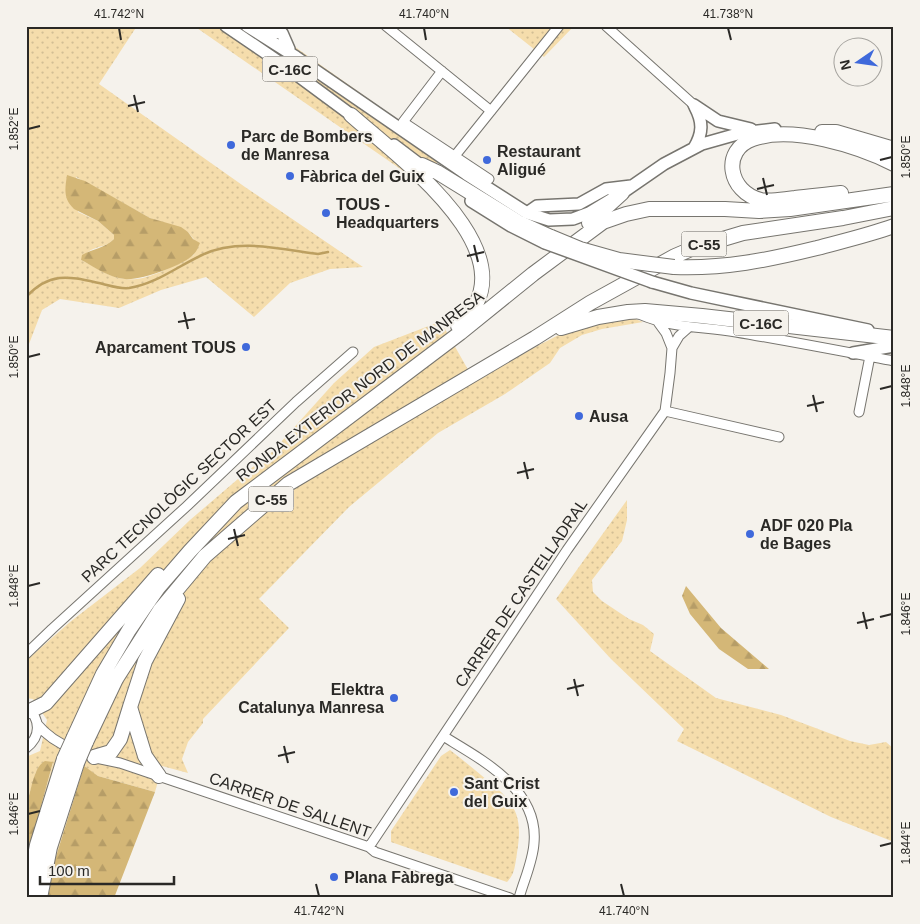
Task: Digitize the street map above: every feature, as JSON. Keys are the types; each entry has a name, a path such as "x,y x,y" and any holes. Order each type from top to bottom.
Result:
{"highway":[{"path":"351,115 432,186 466,229 476,247 480,260 481,286 473,308 467,316 418,356 398,380"},
{"path":"822,132 836,132 894,149"},
{"path":"894,164 830,140 803,136 773,136 753,139 741,146 734,158 733,171 737,184 742,191 748,196 764,200 894,187"},
{"path":"422,165 437,172 548,240 619,260 674,267 717,267 743,264 858,237 894,226"},
{"path":"533,274 628,189"},
{"name":"C-55","path":"533,274 603,222 626,214 649,209 759,211 790,209 894,194"},
{"name":"C-55","path":"535,338 590,304 675,256 696,247 719,239 758,230 843,218 894,208"},
{"name":"RONDA EXTERIOR NORD DE MANRESA","path":"27,898 37,845 80,740 103,674 129,630 171,573 236,502 460,333 533,274"},
{"name":"C-16C","path":"535,338 582,321 628,312 676,313 894,337"},
{"name":"RONDA EXTERIOR NORD DE MANRESA","path":"80,740 160,610 205,556 288,484 535,338"},
{"path":"28,710 46,703 199,528 236,502"},
{"path":"94,758 111,752 120,739 145,661 169,614 205,556"},
{"path":"130,707 145,756 160,776"},
{"name":"RONDA EXTERIOR NORD DE MANRESA","path":"40,898 50,846 71,761"}],"main road":[{"name":"C-16C","path":"226,26 285,66 422,165"},
{"name":"C-16C","path":"246,26 292,53 466,174 527,213 549,220 573,219 588,213 628,189 664,164 694,148 714,140 757,131 782,129 822,132 860,144 894,158"},
{"path":"259,28 292,53"},
{"path":"259,28 285,30 292,53"},
{"path":"694,105 718,121 757,131"},
{"path":"694,105 702,124 699,140 694,148"},
{"name":"C-16C","path":"548,240 652,282 700,295 894,337"},
{"path":"853,353 894,346"}],"street":[{"path":"386,26 491,112"},
{"path":"454,157 559,26"},
{"path":"606,26 694,105"},
{"path":"442,71 403,122 489,179"},
{"path":"628,312 639,314 658,322 688,328 725,330 894,361"},
{"path":"658,322 666,333 672,348"},
{"path":"672,348 679,336 688,328"},
{"name":"CARRER DE CASTELLADRAL","path":"369,847 567,550 665,411 672,348"},
{"name":"PARC TECNOLÒGIC SECTOR EST","path":"26,654 296,402 354,352"},
{"path":"859,412 870,356"},
{"path":"665,411 780,437"},
{"name":"CARRER DE SALLENT","path":"28,710 46,735 59,743 94,758 120,763 160,776 369,847 375,852 510,898"},
{"path":"28,747 36,737 37,724"},
{"path":"443,736 485,761 515,786 530,812 535,826 534,844 519,898"},
{"name":"CARRER DE SALLENT","path":"28,747 42,742 59,743"}],"shaded area":[{"path":"26,26 137,26 99,84 363,267 330,269 290,283 254,317 206,277 161,290 119,308 60,299 42,310 26,355","holes":["76,177 150,218 188,232 196,242 194,255 161,272 134,279 115,277 81,260 90,251 111,242 114,239 114,235 98,221 78,212"]},
{"path":"194,26 273,26 271,30 444,152 422,184"},
{"path":"505,26 574,26 544,57"},
{"path":"630,317 643,322 602,329 582,335 560,348 550,363 505,394 438,433 349,507 259,599 289,628 203,719 203,723 188,742 182,759 188,773 162,766 155,792 98,776 84,767 54,863 47,898 26,898 26,862 53,763 36,772 26,801 26,757 40,751 47,720 33,699 26,698 26,662 28,659 70,622 140,568 190,520 272,452 334,383 374,347 439,322 445,329 475,382 554,337 587,323 610,318"},
{"path":"627,500 627,520 622,541 592,580 593,592 602,601 629,619 643,625 654,634 650,651 716,698 781,715 850,741 869,745 886,742 894,749 894,842 831,817 677,741 684,729 611,659 556,599"},
{"path":"450,750 497,788 511,803 515,811 518,820 519,840 512,876 507,882 391,842 391,831 441,756"}],"green space":[{"path":"67,175 85,181 150,218 181,227 200,243 196,252 172,267 151,275 132,279 109,275 81,260 82,255 110,242 114,239 114,235 98,221 70,205 66,198"},
{"path":"686,586 721,628 769,669 748,669 719,649 690,614 682,596"},
{"path":"45,761 53,762 26,862 26,801 36,772"},
{"path":"84,766 98,776 155,792 114,898 48,898 54,863"}],"waterway":[{"path":"26,297 35,288 44,283 62,278 81,279 122,288 139,286 158,279 202,255 230,247 259,246 318,254 328,252"}],"place":[{"name":"Parc de Bombers de Manresa","path":"231,145"},
{"name":"Restaurant Aligué","path":"487,160"},
{"name":"Fàbrica del Guix","path":"290,176"},
{"name":"TOUS - Headquarters","path":"326,213"},
{"name":"Aparcament TOUS","path":"246,347"},
{"name":"Ausa","path":"579,416"},
{"name":"ADF 020 Pla de Bages","path":"750,534"},
{"name":"Elektra Catalunya Manresa","path":"394,698"},
{"name":"Sant Crist del Guix","path":"454,792"},
{"name":"Plana Fàbrega","path":"334,877"}]}
